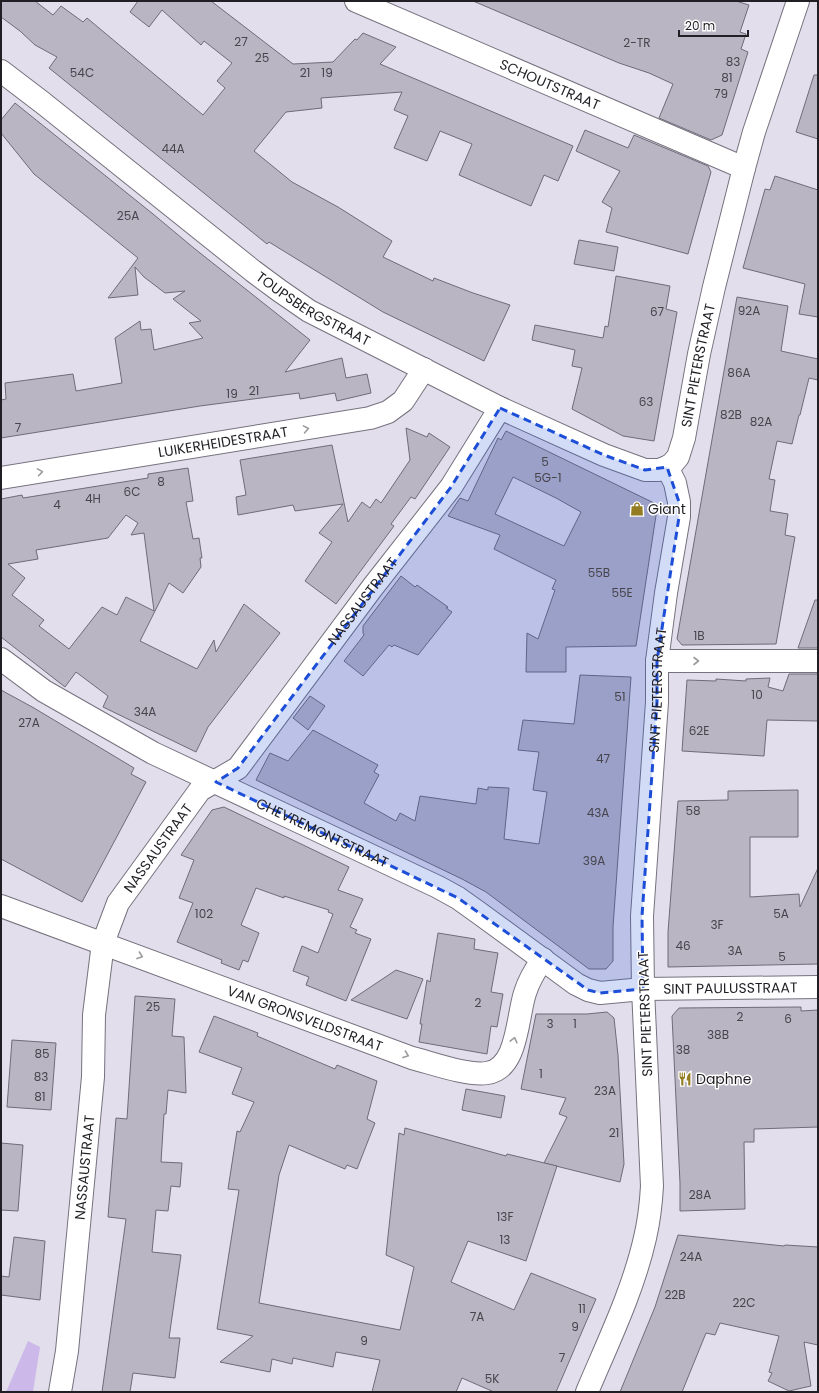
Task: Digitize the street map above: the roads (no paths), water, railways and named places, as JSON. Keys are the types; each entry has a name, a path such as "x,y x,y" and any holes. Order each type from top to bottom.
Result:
{"street":[{"name":"SCHOUTSTRAAT","path":"356,1 744,168"},
{"name":"SINT PIETERSTRAAT","path":"587,1392 624,1305 638,1266 649,1217 652,1186 643,989 642,916 658,702 657,661 666,593 679,517 679,502 675,483 667,467 678,457 684,438 699,354 712,294 744,168 754,132 798,1"},
{"name":"TOUPSBERGSTRAAT","path":"1,71 280,291 309,311 500,408 604,456 645,470 659,470 667,467"},
{"name":"LUIKERHEIDESTRAAT","path":"1,478 370,418 388,412 403,401 424,369"},
{"name":"NASSAUSTRAAT","path":"60,1392 67,1351 93,1077 94,1015 103,943 118,903 200,790 238,768 372,588 451,487 500,408"},
{"name":"CHEVREMONTSTRAAT","path":"1,659 44,691 153,753 458,898 576,984 588,990 600,993 643,989"},
{"path":"657,661 818,661"},
{"name":"VAN GRONSVELDSTRAAT","path":"1,906 412,1058 462,1072 486,1073 499,1069 510,1055 526,989 530,978 543,959"},
{"name":"SINT PAULUSSTRAAT","path":"643,989 818,987"}],"place":[{"name":"Giant","path":"637,509"},
{"name":"Daphne","path":"685,1079"}]}
